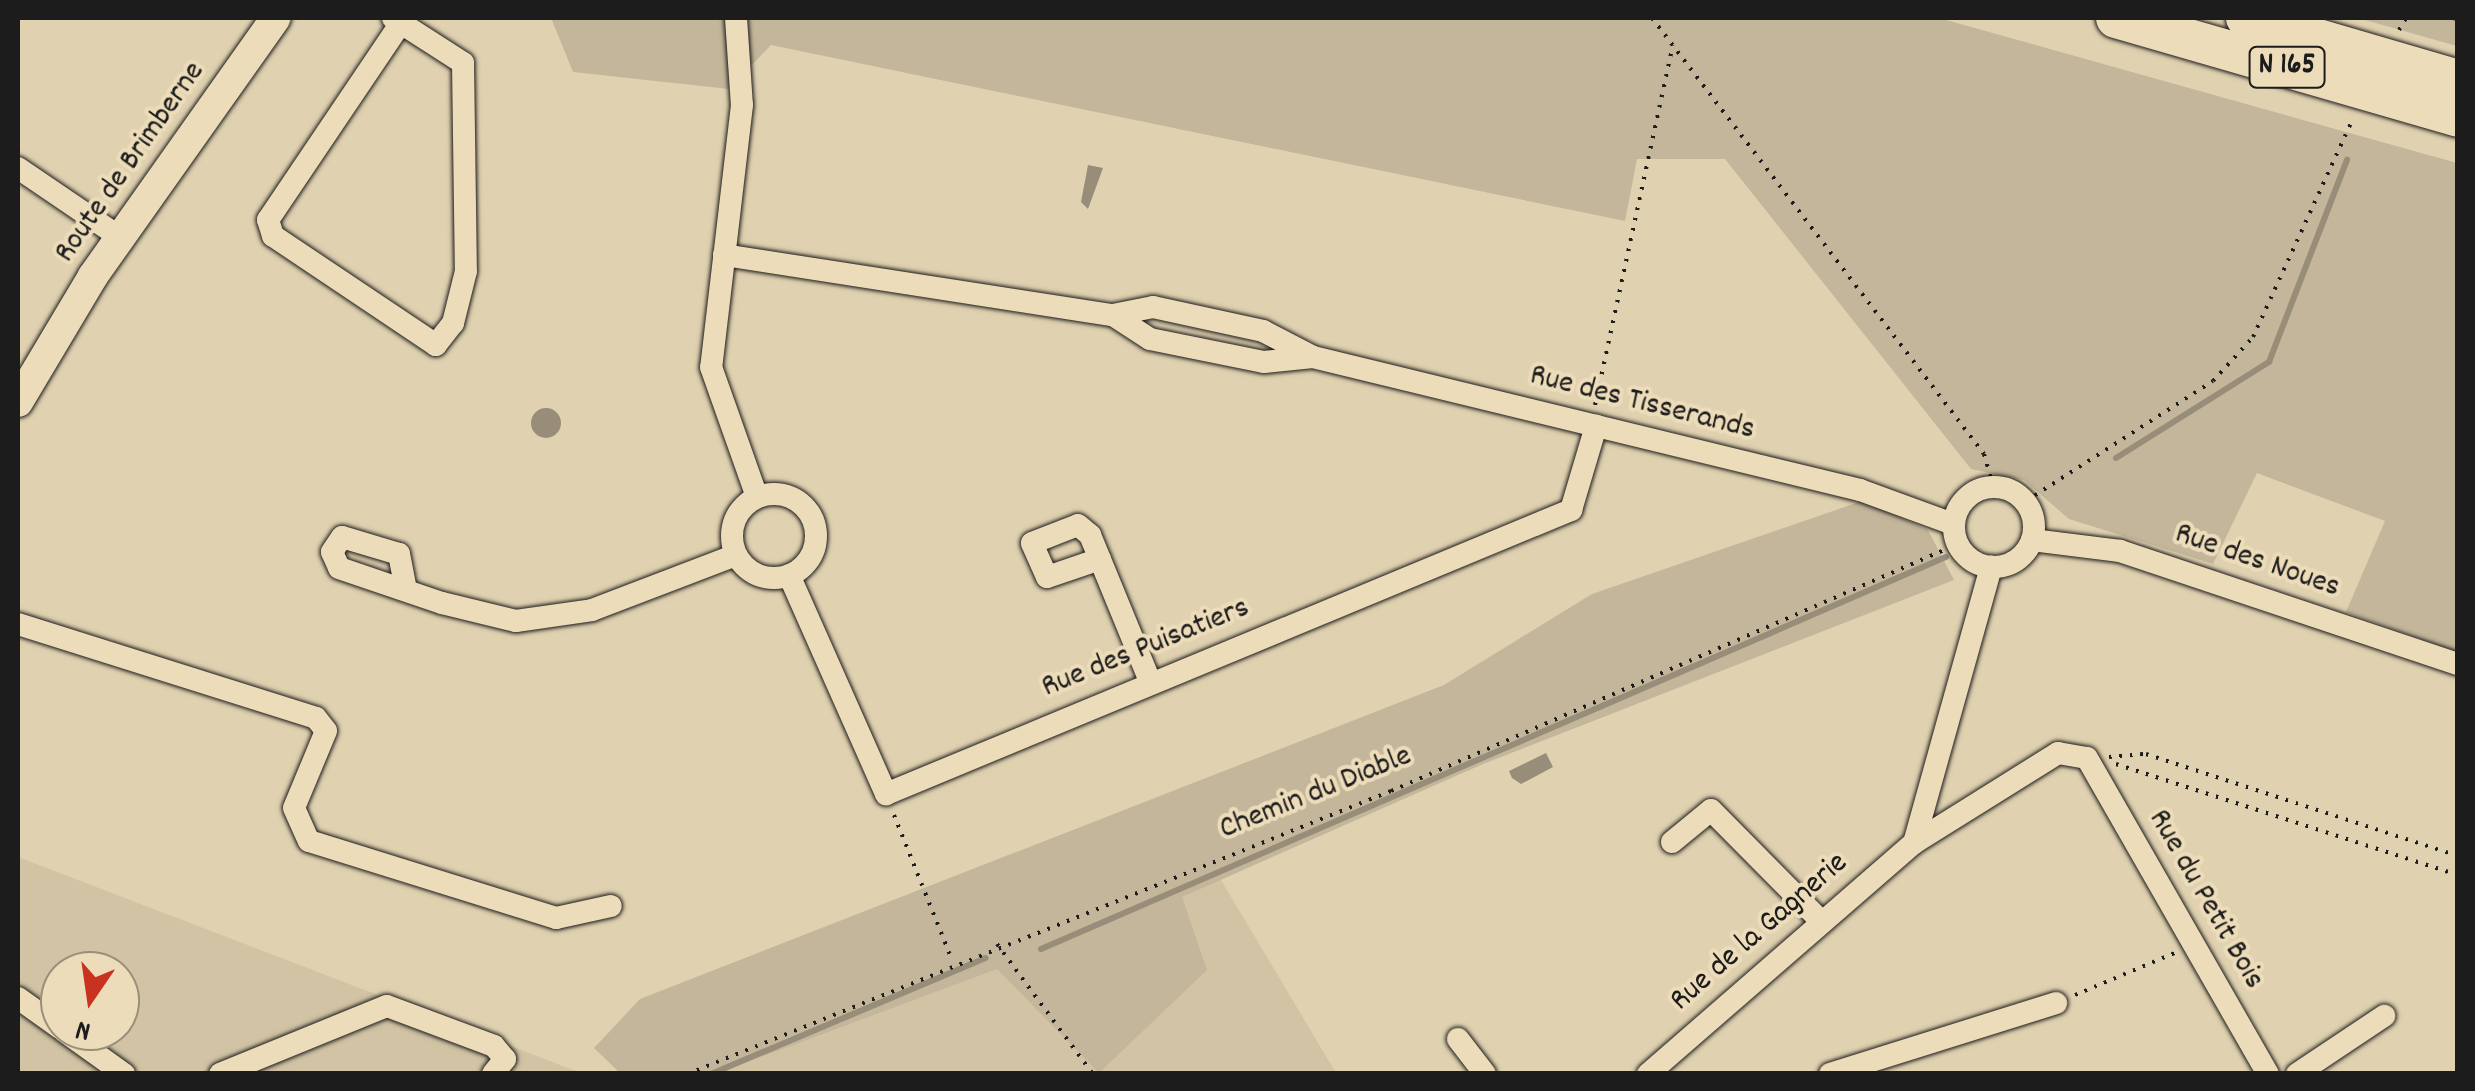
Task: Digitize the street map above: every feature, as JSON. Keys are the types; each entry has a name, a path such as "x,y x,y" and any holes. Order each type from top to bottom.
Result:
{"highway":[{"name":"N 165","path":"2116,18 2458,117"},
{"name":"N 165","path":"2246,18 2458,80"}],"street":[{"name":"Route de Brimberne","path":"18,402 121,238 276,18"},
{"path":"736,18 742,105 711,368 757,497"},
{"path":"397,20 463,63 466,271 454,323 436,345 273,236 268,220 397,20"},
{"path":"18,168 121,238"},
{"name":"Rue des Tisserands","path":"724,255 1113,314 1150,339 1264,362 1314,357 1860,490 1955,534"},
{"name":"Rue des Puisatiers","path":"886,794 1150,681 1571,510 1593,425"},
{"path":"1993,486 2026,502 2032,540 2020,558 1991,567 1955,534 1962,502 1993,486"},
{"path":"757,497 796,500 813,520 815,546 790,575 765,577 736,555 737,515 757,497"},
{"name":"Rue des Noues","path":"2032,540 2120,550 2458,664"},
{"path":"406,590 516,622 592,610 736,555"},
{"path":"1100,559 1150,681"},
{"path":"1914,843 1991,567"},
{"path":"790,575 886,794"},
{"path":"18,624 316,718 326,731 294,808 310,841 556,918 611,906"},
{"name":"Rue de la Gagnerie","path":"1659,1070 1821,921 1914,843 2058,752 2087,758"},
{"name":"Rue du Petit Bois","path":"2087,758 2268,1074"},
{"path":"1672,842 1711,810 1821,921"},
{"path":"18,998 40,1014"},
{"path":"1830,1074 2056,1003"},
{"path":"220,1074 387,1006 494,1046 504,1059 493,1074"},
{"path":"2297,1074 2384,1016"},
{"path":"1458,1039 1485,1074"},
{"path":"92,1051 124,1074"}],"path":[{"path":"1652,18 1984,454 1993,486"},
{"path":"2394,39 2406,18"},
{"path":"1593,425 1673,45"},
{"path":"2026,502 2213,382 2253,337 2353,119"},
{"name":"Chemin du Diable","path":"687,1074 952,960 1390,790 1955,534"},
{"path":"2087,758 2146,754 2458,856"},
{"path":"2087,758 2458,875"},
{"path":"886,794 952,960"},
{"path":"2341,836 2346,820"},
{"path":"996,943 1093,1074"},
{"path":"2056,1003 2194,945"}],"shaded area":[{"path":"551,18 1939,18 2457,163 2457,652 2346,612 2385,521 2257,473 2213,564 2069,519 2024,480 1971,469 1725,159 1637,159 1625,221 771,45 729,89 573,72"},
{"path":"2358,18 2457,18 2457,46"},
{"path":"1088,165 1103,168 1088,209 1081,202"},
{"path":"546,408 560,417 561,423 552,437 546,438 532,429 531,423 540,409"},
{"path":"1862,501 1928,530 1954,580 1483,764 1182,897 1207,970 1099,1073 997,969 718,1073 620,1073 594,1048 640,999 1444,685 1592,594"},
{"path":"1546,753 1553,767 1521,784 1512,778 1509,771"},
{"path":"18,857 581,1073 18,1073"},
{"path":"1212,865 1336,1073 714,1074"}],"waterway":[{"path":"2116,458 2269,362 2347,160"},
{"path":"1041,949 1946,557"},
{"path":"711,1074 986,958"}]}
